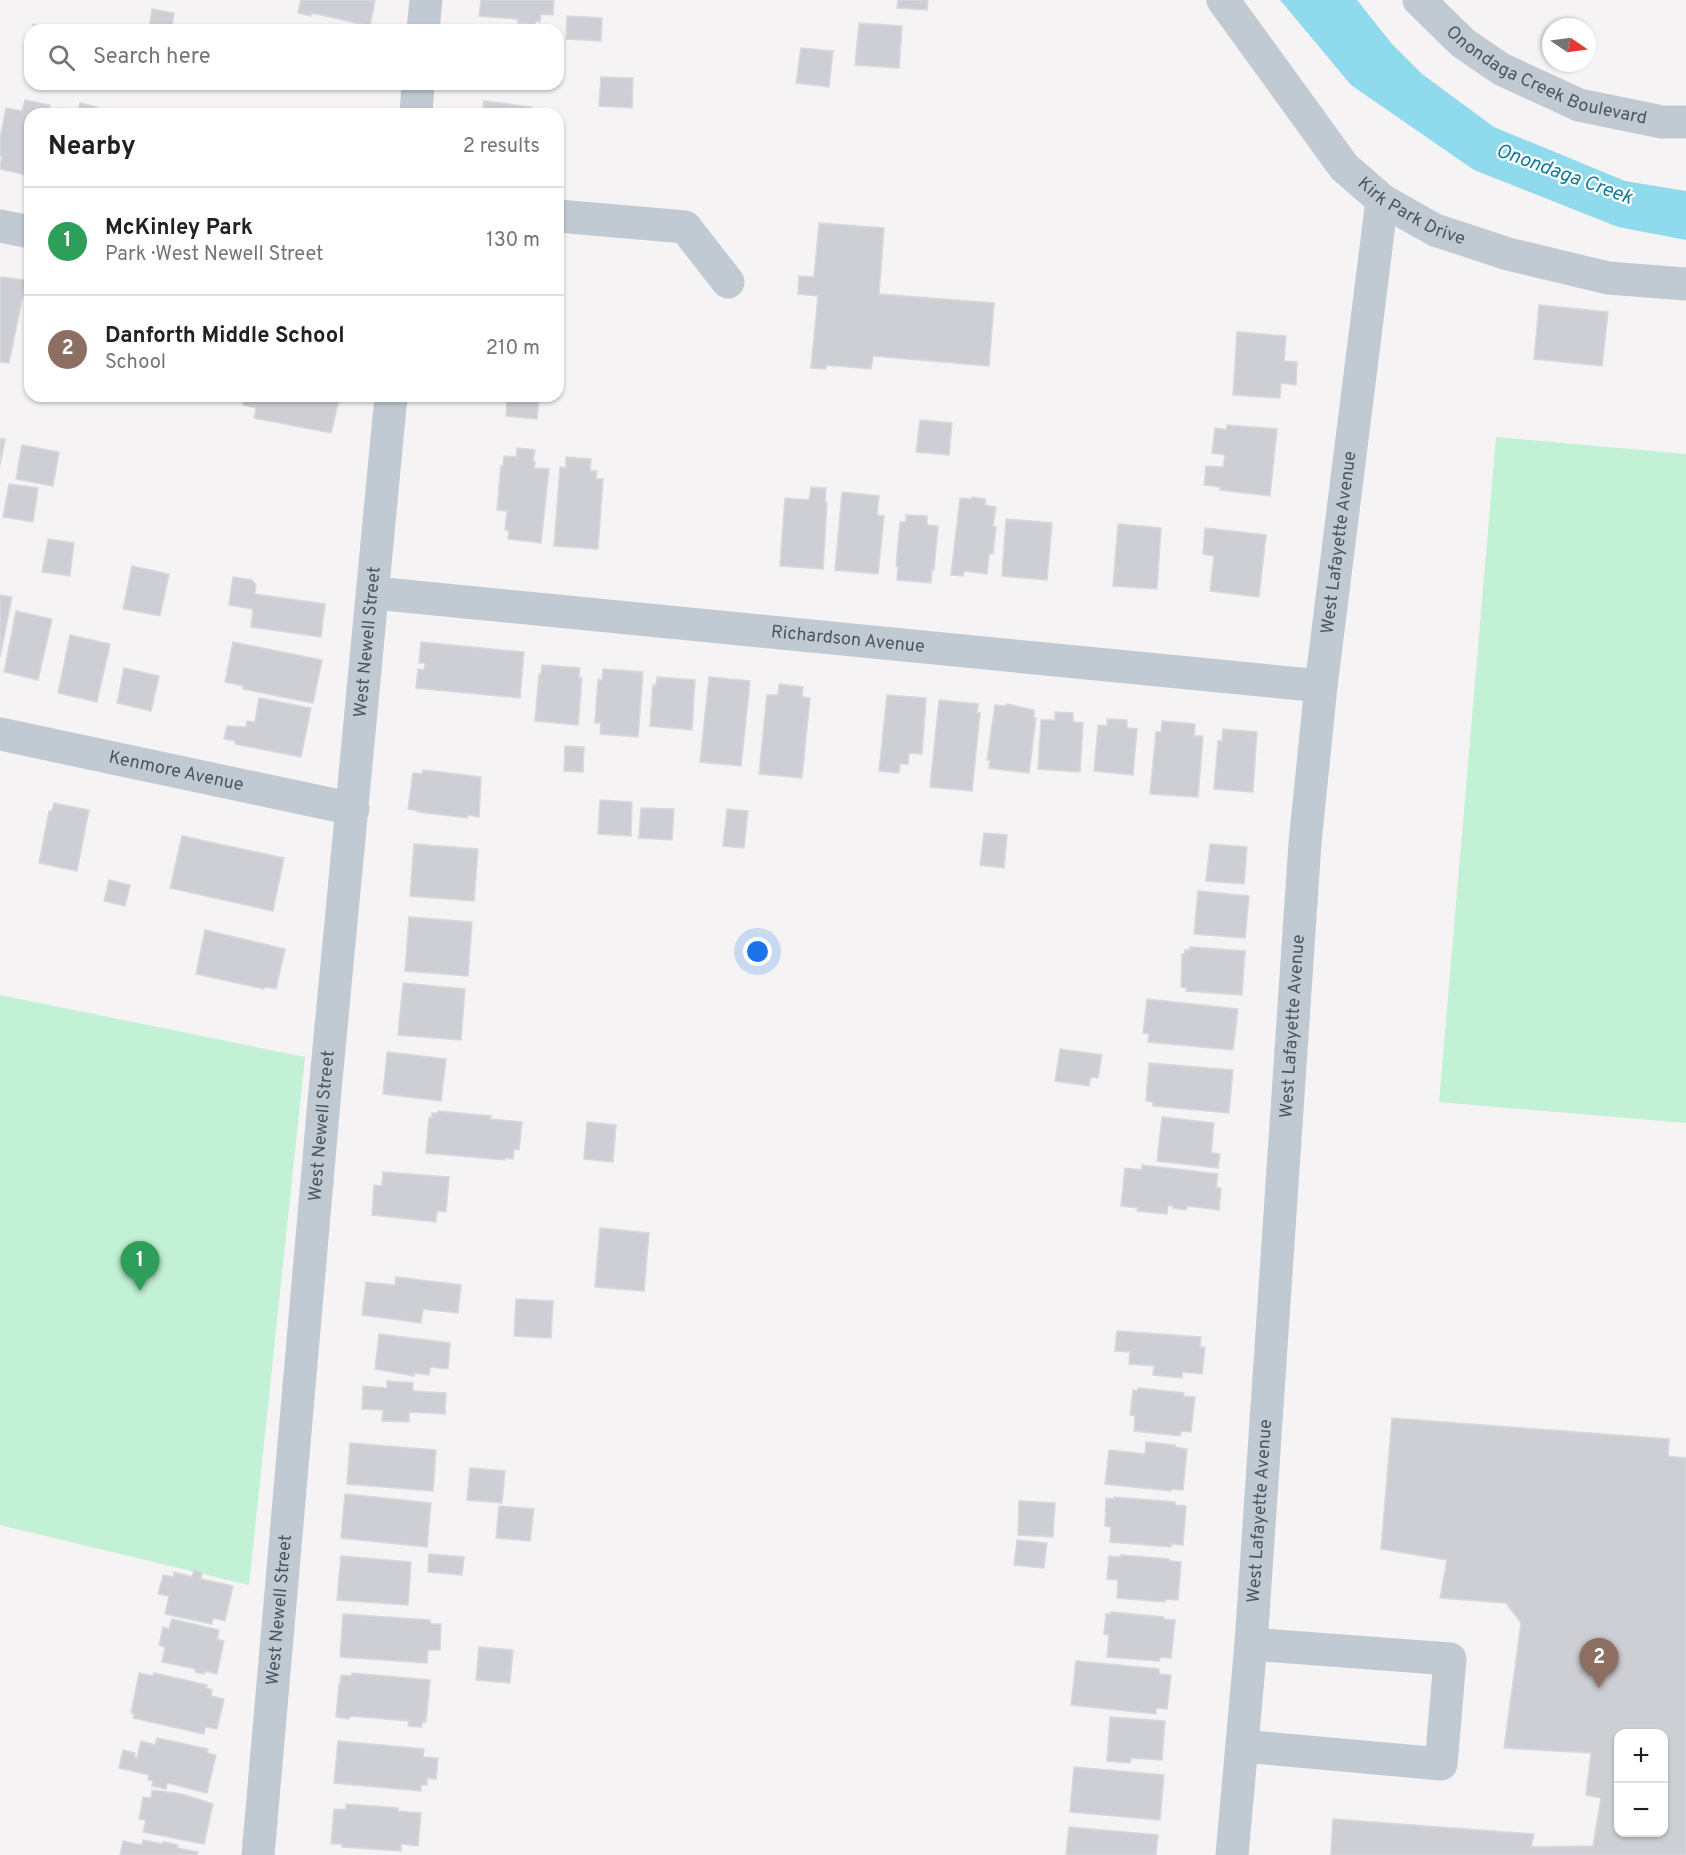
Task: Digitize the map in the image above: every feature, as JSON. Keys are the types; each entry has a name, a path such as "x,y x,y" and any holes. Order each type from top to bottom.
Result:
{"street":[{"path":"424,24 426,0"},
{"name":"Kirk Park Drive","path":"1223,0 1344,166 1382,200 1435,230 1508,255 1608,278 1686,284"},
{"name":"Onondaga Creek Boulevard","path":"1419,0 1463,43 1501,69 1579,105 1662,122 1686,123"},
{"path":"416,108 418,90"},
{"name":"West Lafayette Avenue","path":"1232,1855 1251,1644 1304,855 1321,686 1382,200"},
{"path":"564,217 685,227 728,282"},
{"path":"0,226 24,231"},
{"name":"West Newell Street","path":"258,1855 324,1101 390,402"},
{"name":"Richardson Avenue","path":"374,593 1321,686"},
{"name":"Kenmore Avenue","path":"0,734 353,809"},
{"path":"1242,1746 1441,1764 1450,1659 1251,1644"}],"green space":[{"path":"1496,437 1686,454 1686,1123 1439,1102"},
{"path":"0,995 305,1057 249,1585 0,1525"}],"water":[{"name":"Onondaga Creek","path":"1280,0 1357,0 1392,44 1422,74 1494,127 1625,181 1686,191 1686,240 1618,227 1474,170 1351,85"}],"building":[{"path":"301,0 375,0 370,24 312,13 311,16 298,13"},
{"path":"481,0 554,0 553,15 541,14 540,22 536,21 535,24 518,23 518,19 479,16"},
{"path":"898,0 928,0 927,10 897,8"},
{"path":"152,9 174,13 173,24 150,24"},
{"path":"567,16 602,18 601,41 566,39"},
{"path":"859,23 902,26 899,68 855,65"},
{"path":"801,48 833,51 829,87 796,83"},
{"path":"601,77 633,78 632,108 599,106"},
{"path":"25,100 50,105 49,108 24,108 24,175 0,169 2,156 0,156 0,138 6,108 22,111"},
{"path":"484,101 531,107 531,108 483,108"},
{"path":"80,103 97,107 97,108 79,108"},
{"path":"819,223 884,228 879,294 994,303 989,366 873,356 871,369 826,365 826,369 811,368 818,296 798,294 799,276 814,277"},
{"path":"0,277 24,280 9,363 0,362"},
{"path":"1539,305 1608,312 1602,366 1534,359"},
{"path":"1237,332 1286,336 1284,361 1297,362 1296,385 1281,383 1280,398 1233,395"},
{"path":"244,402 339,402 331,433 254,418 256,408 243,405"},
{"path":"507,402 538,402 537,419 506,416"},
{"path":"920,420 952,423 949,455 916,452"},
{"path":"1227,425 1277,429 1270,496 1220,490 1221,487 1204,485 1206,466 1223,467 1225,455 1212,453 1215,428 1226,430"},
{"path":"0,439 5,439 0,465"},
{"path":"22,445 59,452 53,486 16,479"},
{"path":"517,448 535,450 534,468 549,469 541,543 508,539 509,531 505,530 507,511 497,510 504,456 516,457"},
{"path":"566,457 591,459 590,471 597,471 596,479 603,479 598,549 554,546 560,467 566,468"},
{"path":"9,484 38,488 33,522 3,517"},
{"path":"811,487 826,488 823,569 780,566 785,498 809,500"},
{"path":"842,492 879,496 877,515 884,516 878,574 835,570"},
{"path":"972,497 985,499 985,505 996,507 993,554 989,554 987,574 964,571 963,576 951,575 960,498 972,499"},
{"path":"906,515 927,516 927,525 938,526 931,583 897,580 900,522 906,522"},
{"path":"1006,519 1052,523 1047,580 1002,576"},
{"path":"1118,524 1161,528 1157,589 1113,586"},
{"path":"1205,528 1266,535 1259,597 1210,591 1214,556 1203,554"},
{"path":"48,539 74,543 70,576 42,572"},
{"path":"132,566 169,574 160,616 123,609"},
{"path":"233,577 252,580 256,585 255,594 325,604 321,637 251,627 253,609 229,605"},
{"path":"0,595 12,597 0,657"},
{"path":"16,611 52,619 38,680 4,672"},
{"path":"70,635 110,644 97,702 58,693"},
{"path":"233,642 322,660 313,703 243,689 243,686 225,682"},
{"path":"421,642 524,652 520,698 416,688 418,669 424,670 425,663 419,663"},
{"path":"542,665 580,668 579,678 582,678 578,725 535,721 539,674 541,674"},
{"path":"124,668 159,676 151,711 117,703"},
{"path":"603,669 643,672 638,737 600,734 601,723 595,723 598,679 602,680"},
{"path":"657,677 695,680 692,730 650,726 653,685 656,685"},
{"path":"709,677 750,681 741,766 700,762"},
{"path":"779,684 803,687 802,697 810,698 802,778 759,774 767,695 778,695"},
{"path":"887,695 926,698 922,754 909,753 908,764 900,764 899,773 879,771"},
{"path":"259,698 311,708 301,757 235,744 235,741 224,739 227,726 246,727 247,721 255,722"},
{"path":"939,700 978,704 977,713 980,713 972,791 930,787"},
{"path":"1007,704 1034,710 1034,718 1036,718 1029,773 989,768 990,760 987,760 995,705 1006,706"},
{"path":"1055,712 1073,713 1073,722 1083,723 1080,772 1038,769 1041,720 1055,720"},
{"path":"1107,719 1127,720 1127,728 1137,729 1133,775 1094,771 1098,725 1107,726"},
{"path":"1162,721 1195,724 1194,736 1203,736 1198,797 1150,794 1156,732 1161,732"},
{"path":"1223,729 1257,732 1253,792 1214,789 1218,741 1222,741"},
{"path":"565,746 584,747 583,772 564,771"},
{"path":"423,770 481,777 479,817 467,815 467,818 408,809 413,773 422,774"},
{"path":"600,800 632,802 631,836 598,834"},
{"path":"54,803 89,810 77,871 39,863 49,811 52,811"},
{"path":"641,808 674,809 672,840 639,838"},
{"path":"727,809 748,811 744,848 723,846"},
{"path":"984,833 1007,835 1004,868 980,865"},
{"path":"182,836 284,858 273,911 170,888"},
{"path":"414,844 478,849 474,901 410,896"},
{"path":"1210,844 1247,847 1244,884 1206,881"},
{"path":"109,880 130,885 125,906 104,901"},
{"path":"1198,891 1249,896 1245,938 1194,934"},
{"path":"409,917 472,922 468,976 405,971"},
{"path":"205,930 285,949 276,989 265,987 264,989 196,974"},
{"path":"1190,947 1245,951 1242,995 1186,991 1187,988 1181,987 1182,954 1185,954 1185,950 1190,950"},
{"path":"403,983 465,989 461,1040 398,1035"},
{"path":"1147,999 1238,1009 1233,1050 1148,1042 1149,1034 1143,1033"},
{"path":"1060,1049 1102,1055 1098,1078 1091,1077 1089,1086 1055,1081"},
{"path":"387,1052 446,1059 441,1101 383,1094"},
{"path":"1149,1063 1233,1070 1229,1113 1153,1106 1153,1102 1146,1101"},
{"path":"438,1111 491,1116 490,1119 522,1122 519,1150 514,1149 513,1159 505,1158 505,1160 426,1153 429,1117 432,1118 432,1113 438,1113"},
{"path":"1162,1117 1214,1123 1211,1153 1220,1154 1218,1168 1157,1161"},
{"path":"587,1122 616,1125 613,1162 584,1159"},
{"path":"1142,1165 1218,1174 1216,1187 1221,1188 1219,1210 1187,1206 1186,1210 1168,1205 1167,1214 1137,1211 1138,1208 1121,1206 1125,1168 1142,1170"},
{"path":"383,1172 449,1177 446,1212 437,1211 436,1222 372,1215 374,1185 382,1186"},
{"path":"600,1228 649,1233 644,1291 595,1287"},
{"path":"396,1277 461,1285 458,1313 423,1309 421,1323 362,1315 366,1282 395,1285"},
{"path":"516,1299 553,1301 551,1338 514,1336"},
{"path":"1117,1331 1201,1337 1200,1347 1205,1347 1202,1374 1182,1372 1182,1378 1153,1375 1154,1366 1129,1364 1130,1352 1115,1351"},
{"path":"379,1334 450,1343 448,1369 430,1367 429,1375 414,1373 414,1376 375,1369"},
{"path":"387,1381 413,1383 413,1391 446,1393 445,1414 409,1412 409,1422 382,1421 383,1410 362,1409 363,1386 387,1388"},
{"path":"1138,1388 1184,1393 1183,1396 1195,1397 1191,1432 1181,1431 1180,1436 1134,1431 1135,1416 1130,1415 1133,1390 1137,1391"},
{"path":"1392,1418 1669,1439 1668,1456 1686,1458 1686,1855 1331,1855 1333,1819 1534,1834 1531,1847 1593,1846 1601,1798 1586,1795 1591,1753 1504,1748 1521,1623 1506,1603 1440,1598 1447,1560 1381,1549"},
{"path":"1146,1442 1175,1445 1175,1447 1187,1449 1183,1490 1171,1489 1171,1491 1105,1484 1109,1450 1145,1454"},
{"path":"350,1443 436,1450 433,1491 347,1484"},
{"path":"470,1468 505,1471 502,1503 467,1500"},
{"path":"345,1494 431,1503 427,1547 341,1538"},
{"path":"1114,1497 1175,1502 1175,1505 1186,1506 1183,1545 1171,1544 1171,1547 1110,1542 1111,1527 1105,1526 1106,1498 1114,1499"},
{"path":"1019,1501 1055,1503 1053,1537 1018,1535"},
{"path":"499,1506 534,1509 530,1541 496,1538"},
{"path":"1017,1540 1047,1543 1044,1568 1014,1565"},
{"path":"429,1554 464,1557 462,1575 428,1572"},
{"path":"1121,1555 1181,1562 1178,1600 1165,1599 1165,1602 1117,1598 1118,1580 1107,1579 1109,1556 1121,1557"},
{"path":"341,1556 411,1562 408,1605 337,1600"},
{"path":"194,1570 202,1572 201,1579 233,1586 225,1621 213,1618 212,1624 165,1614 169,1596 158,1594 163,1575 174,1577 174,1572 192,1577"},
{"path":"1111,1612 1175,1620 1171,1658 1160,1657 1159,1661 1107,1657 1109,1635 1104,1634 1106,1614 1111,1614"},
{"path":"343,1614 430,1620 431,1624 441,1624 440,1650 428,1650 427,1663 340,1657"},
{"path":"172,1619 219,1630 217,1639 224,1641 217,1674 205,1671 204,1674 195,1672 196,1669 162,1662 165,1647 159,1645 163,1627 169,1629"},
{"path":"479,1647 513,1650 510,1683 476,1680"},
{"path":"1076,1661 1159,1669 1159,1674 1171,1675 1167,1709 1156,1708 1156,1714 1071,1705"},
{"path":"139,1673 153,1676 154,1673 207,1685 206,1688 212,1690 211,1696 224,1699 217,1729 205,1727 204,1734 133,1718 134,1714 131,1713"},
{"path":"352,1673 430,1680 426,1722 422,1722 422,1727 408,1726 409,1721 336,1717 341,1675 351,1676"},
{"path":"1110,1717 1165,1721 1162,1760 1131,1758 1130,1763 1107,1761"},
{"path":"157,1738 208,1749 207,1753 216,1755 207,1793 167,1783 166,1789 152,1786 153,1781 148,1780 149,1775 119,1768 123,1750 135,1753 134,1757 137,1758 141,1741 155,1745"},
{"path":"338,1741 424,1749 423,1757 438,1758 436,1779 427,1778 427,1785 421,1785 421,1791 334,1783"},
{"path":"1074,1767 1164,1775 1160,1820 1070,1812"},
{"path":"152,1790 182,1794 213,1804 204,1844 143,1832 146,1820 139,1819 143,1797 151,1798"},
{"path":"346,1804 398,1808 398,1811 421,1813 418,1846 401,1844 401,1851 342,1847 342,1844 331,1844 334,1809 346,1810"},
{"path":"1069,1827 1158,1835 1156,1855 1066,1855"},
{"path":"143,1840 178,1845 177,1848 198,1852 197,1855 120,1855 123,1841 142,1845"}],"place":[{"name":"McKinley Park","path":"140,1291"},
{"name":"Danforth Middle School","path":"1599,1688"}]}
